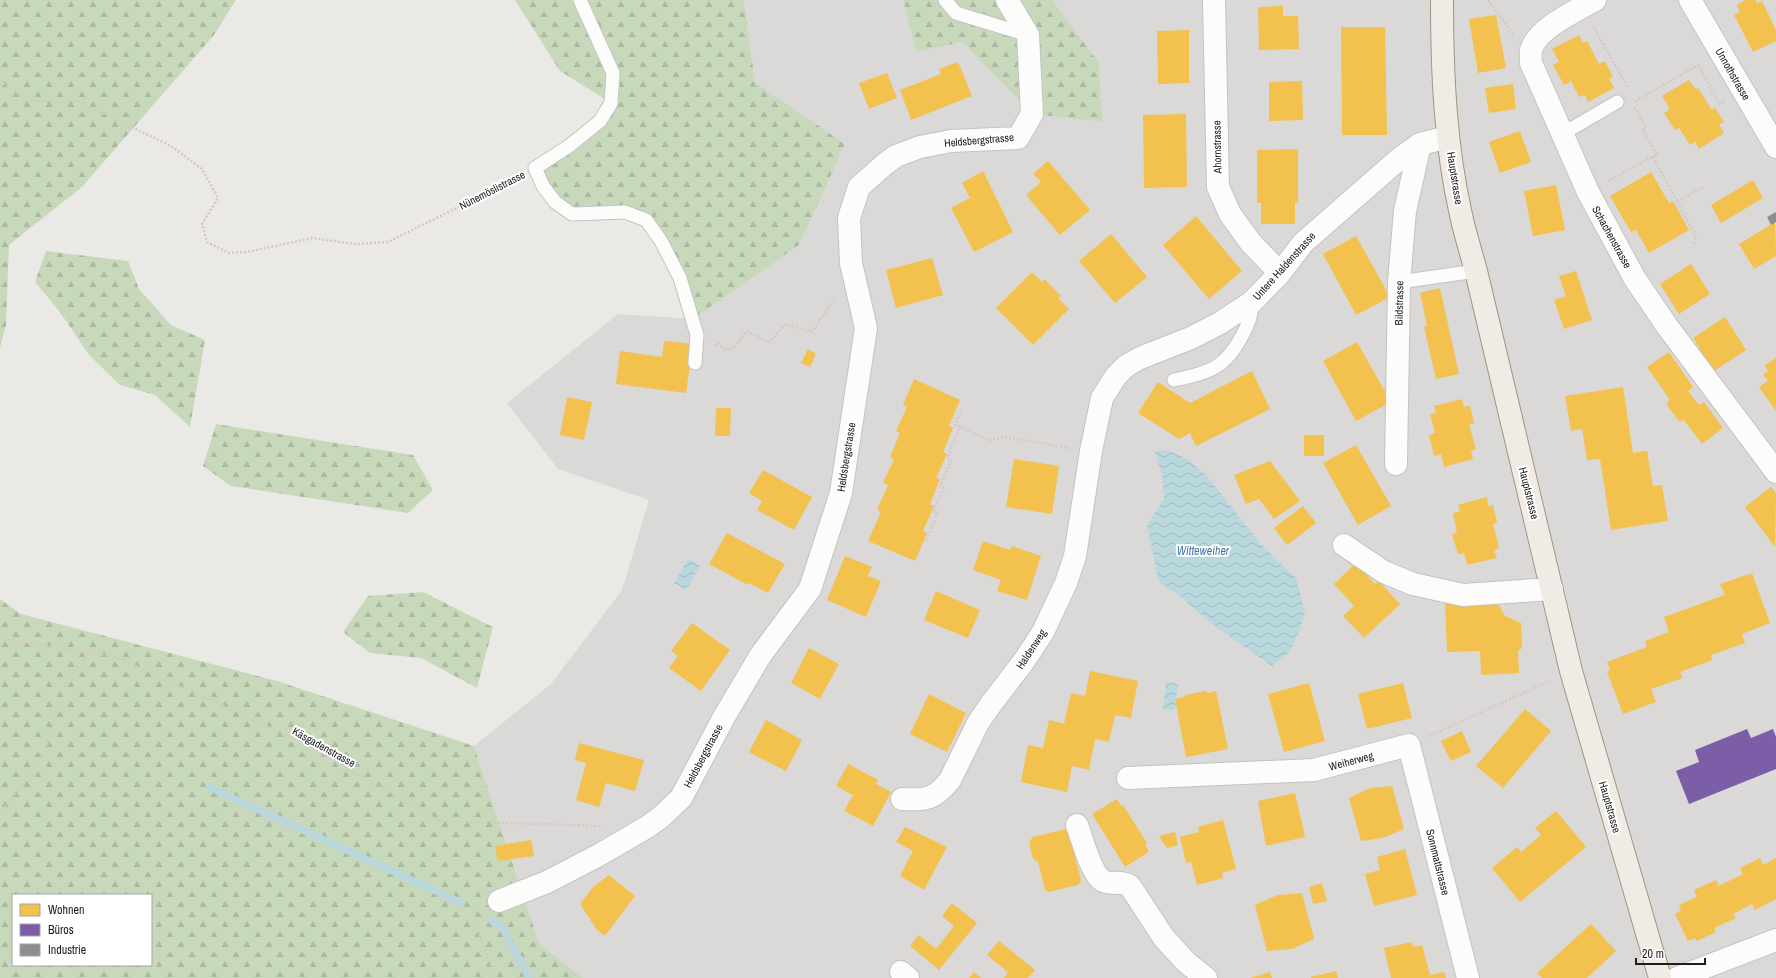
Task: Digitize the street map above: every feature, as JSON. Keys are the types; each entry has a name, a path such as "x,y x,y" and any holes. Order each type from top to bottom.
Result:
{"main road":[{"name":"Hauptstrasse","path":"1442,0 1442,37 1448,137 1460,214 1476,271 1571,671 1660,978"}],"street":[{"name":"Heldsbergstrasse","path":"499,900 547,882 599,855 647,827 661,817 681,798 724,717 760,656 810,589 841,493 866,328 851,263 850,248 849,218 859,187 896,156 920,147 952,141 1018,138 1032,114 1028,35 1007,0"},
{"name":"Ahornstrasse","path":"1214,0 1218,187 1230,214 1251,242 1280,273"},
{"name":"Unnothstrasse","path":"1690,0 1776,147"},
{"path":"1530,51 1536,41 1546,30 1589,4"},
{"name":"Schachenstrasse","path":"1530,51 1531,63 1564,133 1588,192 1635,279 1667,326 1776,472"},
{"name":"Untere Haldenstrasse","path":"1091,451 1102,398 1116,376 1126,366 1140,358 1191,338 1220,323 1252,302 1280,273 1303,243 1399,159 1420,144 1448,137"},
{"name":"Bildstrasse","path":"1396,464 1399,282 1405,210 1420,144"},
{"name":"Haldenweg","path":"902,799 926,800 944,788 950,780 978,724 991,704 1024,662 1043,632 1066,583 1075,556 1091,451"},
{"path":"1344,545 1384,572 1413,584 1463,595 1552,589"},
{"name":"Weiherweg","path":"1128,778 1314,770 1409,745"},
{"name":"Sonnmattstrasse","path":"1409,745 1468,978"},
{"path":"1077,825 1093,869 1099,877 1103,881 1125,882 1130,886 1164,938 1186,962 1206,978"},
{"path":"1677,978 1776,940"}],"lane":[{"name":"Nünemöslistrasse","path":"535,168 569,146 600,121 611,103 613,73 580,0"},
{"path":"945,0 956,13 1028,35"},
{"path":"1564,133 1617,102"},
{"path":"535,168 543,186 555,202 572,214 625,212 646,220 661,241 680,278 697,335 695,363"},
{"path":"1399,282 1476,271"},
{"path":"1174,380 1203,373 1229,358 1252,316 1252,302"}],"path":[{"path":"1488,0 1515,36 1530,51"},
{"path":"1589,4 1629,89"},
{"path":"1588,192 1653,158 1657,154 1643,131 1645,125 1634,106 1636,100 1698,65 1720,104 1743,91"},
{"name":"Nünemöslistrasse","path":"0,81 29,100 77,101 171,146 202,169 218,198 202,224 207,242 229,253 247,252 312,238 355,244 388,242 535,168"},
{"path":"1632,94 1636,100"},
{"path":"1653,158 1696,237 1694,244"},
{"path":"1677,201 1704,187"},
{"path":"696,347 710,352 718,342 724,349 734,348 746,331 769,342 786,324 812,332 836,296"},
{"path":"962,409 955,425 990,440 1005,438 1061,446"},
{"path":"926,540 938,513 934,512 944,488 940,486 951,460 947,458 960,427"},
{"name":"Käsgadenstrasse","path":"0,635 9,640 114,656 302,742 440,821 607,826"},
{"path":"0,814 44,754 66,682 89,652"},
{"path":"1409,745 1551,680"},
{"path":"496,978 473,919 477,909 499,900"}],"shaded area":[{"path":"744,0 903,0 916,52 962,42 1032,114 1101,122 1099,63 1050,0 1776,0 1776,978 583,978 539,943 474,746 551,684 622,590 649,500 558,469 507,403 618,314 693,319 845,144 755,82"},
{"path":"1284,287 1297,299 1276,321 1263,310"},
{"path":"1391,320 1392,348 1378,354 1376,326"},
{"path":"1402,433 1415,433 1418,493 1404,493"},
{"path":"1509,496 1526,571 1511,574 1494,499"},
{"path":"1712,520 1748,556 1726,561 1687,524"},
{"path":"1378,543 1403,545 1412,569 1387,565 1370,553"},
{"path":"1774,660 1776,674 1718,695 1713,682"},
{"path":"1667,751 1686,797 1641,811 1628,765"},
{"path":"1447,765 1456,799 1438,804 1429,770"},
{"path":"1776,769 1776,789 1703,818 1696,801 1736,785 1740,794 1752,790 1748,780"},
{"path":"1751,910 1754,919 1776,910 1776,929 1739,943 1730,925"},
{"path":"1776,946 1776,954 1741,966 1738,960"}],"green space":[{"path":"0,0 236,0 214,35 82,187 9,245 6,325 0,348"},
{"path":"515,0 744,0 755,82 845,144 799,245 693,319 646,220 572,214 535,168 569,146 611,103 560,71"},
{"path":"903,0 1052,0 1099,63 1102,122 1032,114 962,42 916,52"},
{"path":"46,251 128,261 139,289 171,325 205,340 190,427 155,395 120,385 89,355 60,312 35,282"},
{"path":"216,424 413,455 433,490 408,513 231,486 203,466"},
{"path":"423,592 493,627 477,688 421,658 370,653 343,632 368,596"},
{"path":"0,599 21,614 277,681 474,746 539,943 583,978 0,978"}],"water":[{"name":"Witteweiher","path":"1168,450 1187,459 1207,476 1264,548 1296,578 1305,613 1299,632 1289,653 1272,666 1209,622 1180,596 1159,582 1147,525 1164,499 1162,474 1155,452"},
{"path":"688,559 700,566 686,590 674,583"},
{"path":"1166,682 1178,684 1175,710 1163,709"}],"building: Wohnen":[{"path":"1745,0 1755,0 1757,3 1762,1 1776,30 1776,41 1753,52 1734,15 1740,12 1737,5"},
{"path":"1283,6 1283,16 1298,16 1299,49 1259,50 1258,7"},
{"path":"1496,15 1506,68 1478,73 1469,19"},
{"path":"1341,27 1385,27 1387,135 1342,135"},
{"path":"1189,30 1189,83 1158,84 1157,31"},
{"path":"1579,35 1583,43 1587,41 1599,64 1605,61 1613,77 1609,79 1614,88 1588,102 1585,95 1579,97 1571,81 1564,85 1553,65 1559,62 1552,49"},
{"path":"958,62 972,96 911,120 900,90 941,74 939,69"},
{"path":"887,73 897,98 869,109 859,83"},
{"path":"1689,80 1695,89 1698,88 1712,110 1715,108 1724,122 1719,125 1724,133 1699,149 1695,142 1690,145 1679,128 1675,130 1664,113 1670,109 1662,96"},
{"path":"1302,81 1303,120 1269,121 1269,82"},
{"path":"1513,84 1516,109 1489,113 1485,88"},
{"path":"1186,114 1187,187 1144,188 1143,115"},
{"path":"1520,131 1531,162 1500,173 1489,142"},
{"path":"1298,149 1298,203 1295,203 1295,224 1261,224 1261,203 1257,203 1257,150"},
{"path":"1048,161 1090,210 1060,235 1026,195 1041,182 1033,174"},
{"path":"983,171 1013,232 974,252 951,208 970,198 962,183"},
{"path":"1651,172 1669,203 1673,201 1689,230 1649,253 1636,230 1631,232 1610,196"},
{"path":"1753,180 1763,198 1721,223 1711,205"},
{"path":"1556,185 1565,230 1533,236 1524,191"},
{"path":"1196,216 1242,271 1209,299 1163,245"},
{"path":"1775,222 1776,256 1754,269 1739,244"},
{"path":"1111,234 1147,277 1115,303 1079,261"},
{"path":"1356,236 1390,297 1356,315 1323,254"},
{"path":"932,258 943,295 896,308 886,270"},
{"path":"1691,264 1710,294 1679,314 1660,284"},
{"path":"1576,271 1592,320 1564,329 1554,300 1566,296 1559,276"},
{"path":"1032,272 1042,282 1044,279 1061,296 1058,298 1069,309 1033,345 996,308"},
{"path":"1440,288 1459,374 1436,379 1424,327 1427,326 1420,293"},
{"path":"1725,317 1746,350 1714,371 1693,338"},
{"path":"664,341 693,344 686,393 616,384 620,351 662,357"},
{"path":"1357,342 1391,402 1356,421 1323,361"},
{"path":"808,349 816,354 810,367 801,363"},
{"path":"1669,352 1693,387 1688,391 1699,405 1704,402 1723,428 1702,444 1684,420 1680,422 1666,404 1670,400 1647,367"},
{"path":"1776,358 1776,411 1759,387 1768,381 1763,375 1768,371 1765,365"},
{"path":"1252,371 1270,409 1196,446 1190,433 1179,439 1138,413 1158,382 1190,403"},
{"path":"914,379 960,400 949,426 953,428 943,452 947,454 936,478 940,479 930,504 934,506 923,531 927,533 915,561 868,541 881,512 877,510 888,485 883,483 894,459 890,457 900,433 896,431 907,407 903,405"},
{"path":"1623,387 1633,453 1647,451 1653,486 1662,485 1668,521 1611,530 1600,459 1587,460 1582,429 1571,431 1565,396"},
{"path":"567,397 592,402 584,440 560,435"},
{"path":"1462,399 1464,407 1470,406 1474,423 1469,425 1476,449 1471,451 1473,459 1444,467 1441,454 1434,456 1429,435 1435,433 1430,414 1436,413 1434,406"},
{"path":"716,408 731,408 730,436 715,436"},
{"path":"1304,435 1324,435 1324,456 1304,456"},
{"path":"1356,445 1391,506 1358,525 1323,463"},
{"path":"1014,459 1059,466 1052,514 1006,507"},
{"path":"1270,461 1300,501 1274,519 1259,499 1246,504 1234,475"},
{"path":"763,470 812,497 794,530 757,510 762,501 749,493"},
{"path":"1771,487 1776,493 1775,547 1745,507"},
{"path":"1487,497 1488,506 1493,505 1497,523 1493,524 1499,548 1494,550 1497,558 1467,565 1464,553 1458,554 1452,534 1457,532 1453,513 1460,512 1458,505"},
{"path":"1303,506 1316,523 1287,545 1274,528"},
{"path":"727,533 785,564 768,593 749,583 748,585 709,564"},
{"path":"983,541 1010,550 1012,546 1041,556 1027,600 997,591 1001,580 973,570"},
{"path":"845,556 872,567 868,576 881,581 866,617 827,600"},
{"path":"1356,563 1375,584 1379,581 1400,604 1364,638 1343,616 1354,606 1334,584"},
{"path":"1752,573 1770,623 1742,634 1745,643 1711,655 1712,660 1680,672 1683,678 1651,689 1656,702 1623,714 1607,672 1610,670 1607,662 1647,647 1645,641 1669,632 1664,617 1725,595 1720,584"},
{"path":"936,591 980,610 968,638 924,620"},
{"path":"1445,601 1497,602 1505,616 1521,623 1522,648 1518,651 1519,673 1481,675 1480,651 1447,652"},
{"path":"692,623 730,650 701,691 669,668 678,656 671,651"},
{"path":"809,648 839,664 820,699 791,683"},
{"path":"1090,671 1138,681 1131,718 1115,715 1109,742 1095,739 1089,770 1072,766 1067,792 1021,782 1028,745 1043,748 1049,720 1064,724 1071,693 1085,696"},
{"path":"1309,683 1325,741 1284,752 1268,694"},
{"path":"1403,683 1412,718 1367,729 1358,694"},
{"path":"1206,691 1208,693 1216,691 1228,749 1186,757 1175,699 1184,697 1185,695"},
{"path":"929,694 966,713 947,752 910,734"},
{"path":"1525,709 1551,731 1503,788 1476,766"},
{"path":"766,720 802,740 786,771 749,752"},
{"path":"1462,731 1471,752 1451,761 1441,741"},
{"path":"579,743 644,760 635,791 606,783 599,807 576,800 586,763 575,760"},
{"path":"848,764 878,780 876,784 891,792 873,826 844,811 853,795 836,786"},
{"path":"1392,786 1404,829 1383,838 1361,841 1349,798 1370,788"},
{"path":"1295,793 1305,837 1266,846 1258,801"},
{"path":"1117,799 1121,806 1123,805 1147,843 1145,844 1149,852 1125,867 1092,814"},
{"path":"1556,811 1586,847 1520,902 1492,868 1517,847 1521,852 1541,835 1535,828"},
{"path":"1223,820 1236,869 1222,873 1223,878 1197,885 1191,862 1186,863 1180,837 1199,832 1198,827"},
{"path":"905,827 947,847 924,890 900,876 913,851 896,842"},
{"path":"1066,829 1069,832 1081,881 1078,885 1048,892 1045,890 1038,862 1033,859 1029,842 1033,837"},
{"path":"1175,832 1178,845 1167,848 1159,836"},
{"path":"531,840 534,856 498,861 495,846"},
{"path":"1405,849 1417,895 1374,906 1365,874 1380,870 1377,857"},
{"path":"1760,858 1763,865 1776,858 1776,899 1755,910 1752,904 1733,914 1736,918 1714,928 1716,932 1697,941 1695,938 1688,941 1675,914 1681,911 1679,905 1697,897 1694,890 1716,880 1719,886 1743,874 1740,868"},
{"path":"609,875 635,896 605,936 597,930 580,904 593,887"},
{"path":"1322,883 1327,901 1313,904 1309,887"},
{"path":"1302,893 1314,939 1292,949 1267,951 1255,905 1278,895"},
{"path":"952,903 977,923 939,970 910,946 919,935 936,949 954,926 942,916"},
{"path":"1591,924 1616,951 1587,978 1542,978 1537,973"},
{"path":"999,941 1035,970 1028,978 1004,978 1008,972 987,955"},
{"path":"1412,942 1413,947 1422,945 1430,975 1444,972 1446,978 1391,978 1384,948"},
{"path":"1336,971 1338,978 1311,978 1311,977"},
{"path":"974,972 981,978 969,978"},
{"path":"1270,972 1272,978 1250,978"}],"building: Büros":[{"path":"1747,729 1751,738 1773,729 1776,737 1776,769 1689,804 1676,771 1699,762 1695,750"}],"building: Industrie":[{"path":"1776,212 1776,222 1771,225 1767,217"}],"waterway":[{"path":"209,787 462,903"},
{"path":"492,921 502,926 529,978"}]}
